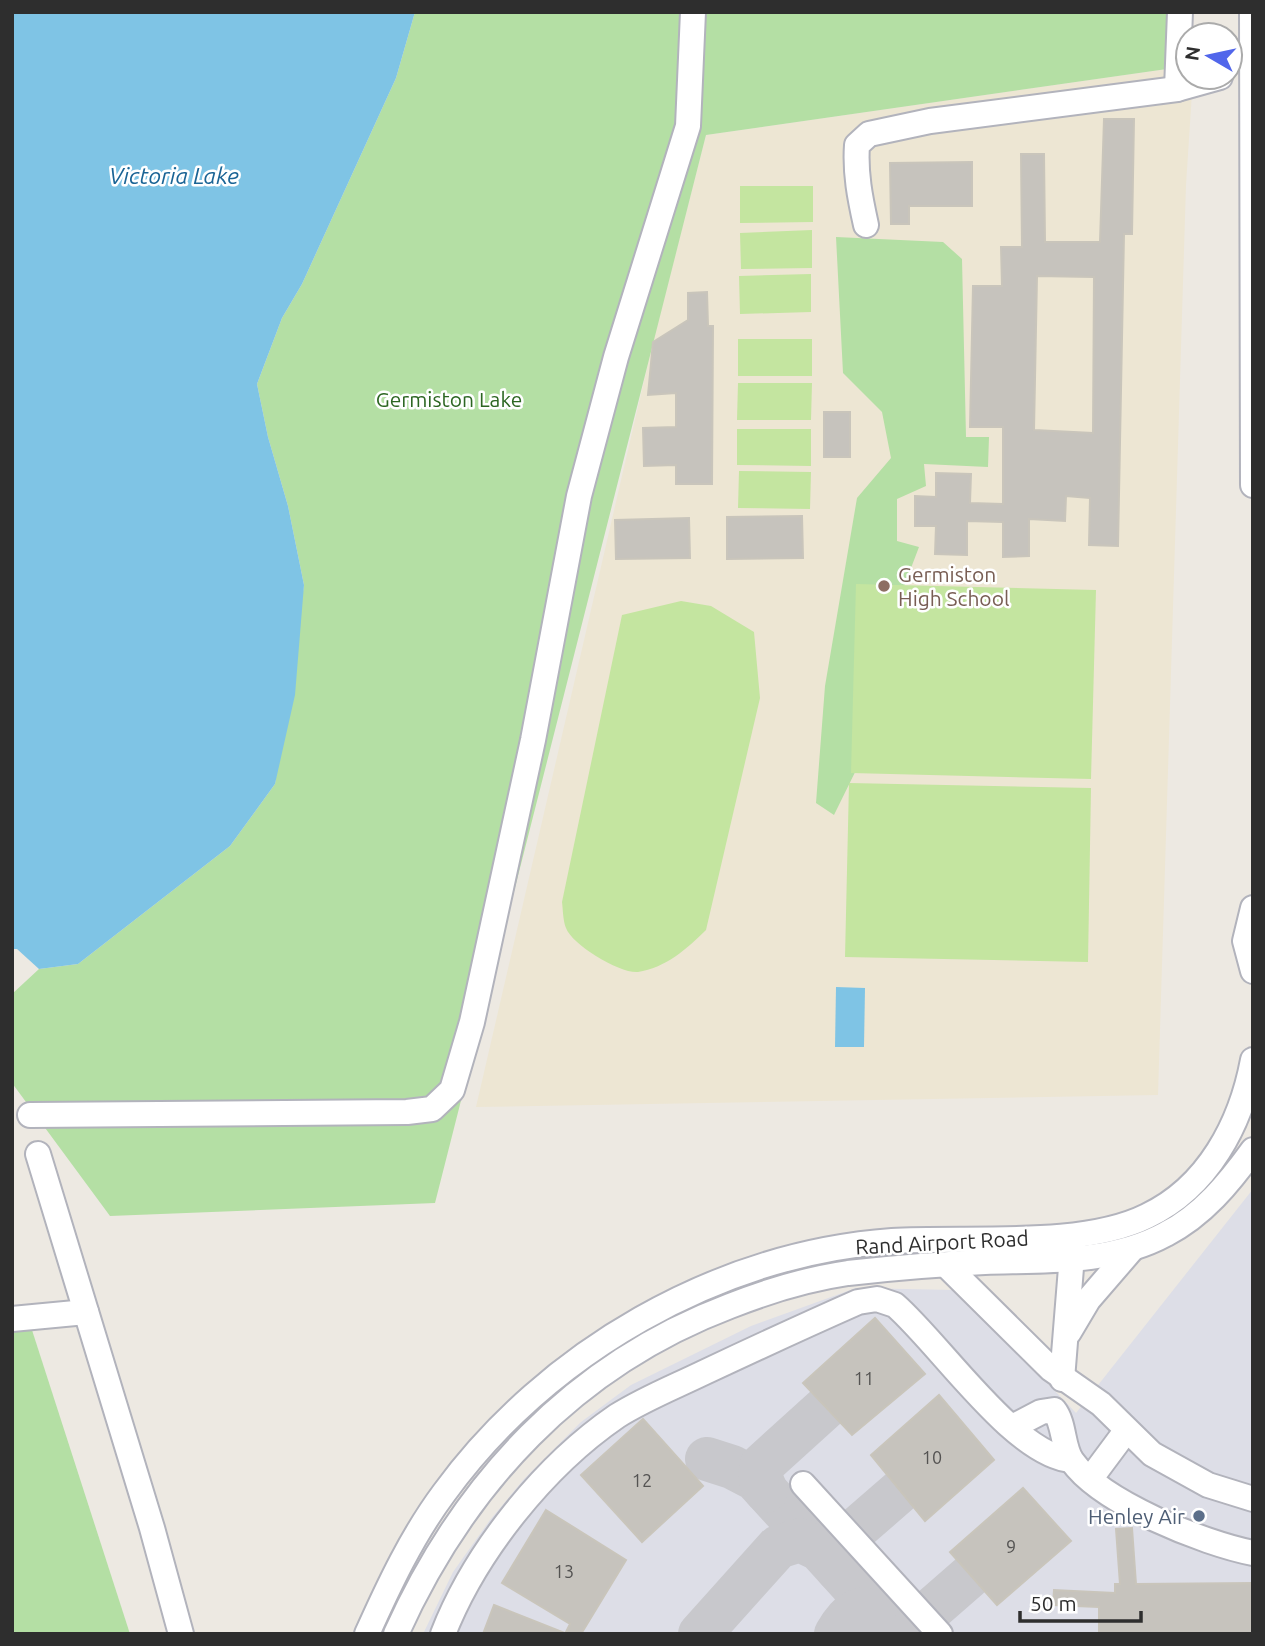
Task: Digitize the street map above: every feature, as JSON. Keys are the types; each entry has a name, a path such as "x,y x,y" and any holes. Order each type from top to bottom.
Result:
{"street":[{"path":"30,1115 407,1112 432,1109 452,1090 472,1022 530,753 579,496 612,369 688,126 693,12"},
{"path":"1244,53 1252,12"},
{"path":"866,225 858,186 856,157 858,145 869,134 930,121 1174,89"},
{"path":"1242,91 1253,485"},
{"path":"1253,908 1245,941 1253,971"},
{"name":"Rand Airport Road","path":"396,1634 419,1584 443,1543 509,1456 578,1391 620,1360 706,1315 774,1289 844,1274 946,1265 1064,1247 1148,1216 1175,1199 1212,1162 1234,1124 1247,1090 1253,1060"},
{"name":"Rand Airport Road","path":"367,1634 415,1537 444,1492 481,1448 517,1410 563,1370 632,1324 701,1289 761,1268 835,1249 912,1240 1132,1249 1186,1222 1232,1179 1253,1150"},
{"path":"38,1154 181,1634"},
{"path":"1057,1374 1066,1337 1064,1247"},
{"path":"1057,1374 1064,1247"},
{"path":"1066,1337 1088,1300 1132,1249"},
{"path":"946,1265 1057,1374 1101,1404 1152,1454 1188,1476 1253,1499"},
{"path":"443,1634 464,1585 478,1563 545,1479 594,1434 616,1417 656,1395 858,1302 877,1299 895,1305 1012,1427 1048,1454 1072,1460"},
{"path":"12,1319 86,1312"},
{"path":"1012,1427 1041,1412 1054,1410 1072,1460 1106,1491 1149,1516 1227,1547 1253,1553"},
{"path":"1091,1478 1126,1431"},
{"path":"803,1484 940,1634"}],"shaded area":[{"name":"Germiston High School","path":"1174,68 1174,91 1192,91 1186,185 1158,1095 476,1107 653,342 706,135"},
{"path":"1253,1189 1253,1634 423,1634 453,1572 490,1520 524,1479 581,1422 631,1385 751,1326 856,1288 954,1290 969,1301 1076,1413"}],"green space":[{"name":"Germiston Lake","path":"415,12 1193,12 1193,21 1174,21 1174,68 706,135 435,1203 110,1216 12,1083 12,994 39,969 78,964 230,846 275,784 304,585 288,506 268,437 257,384 282,318 302,284 396,78"},
{"path":"740,186 813,186 813,222 740,223"},
{"path":"812,230 812,268 741,269 740,233"},
{"path":"836,237 943,242 962,259 966,437 989,437 988,467 924,464 926,486 897,499 897,541 919,547 876,660 863,756 834,815 816,803 825,686 857,498 891,458 882,412 843,373"},
{"path":"811,274 811,312 740,314 739,276"},
{"path":"738,339 812,339 812,376 738,376"},
{"path":"738,383 812,383 811,420 737,420"},
{"path":"737,429 811,429 811,466 737,465"},
{"path":"739,471 811,472 810,509 738,508"},
{"path":"856,584 1096,590 1091,779 851,773"},
{"path":"681,601 711,606 754,632 760,698 706,930 666,962 648,970 630,971 587,950 570,935 566,928 562,902 622,615"},
{"path":"849,783 1091,788 1088,962 845,957"},
{"path":"31,1327 130,1634 12,1634 12,1329"}],"water":[{"name":"Victoria Lake","path":"12,12 415,12 396,78 302,284 282,318 257,384 268,437 288,506 304,585 295,695 275,784 230,846 78,964 39,969 17,949 12,949"},
{"path":"836,987 865,988 864,1047 835,1047"}],"building":[{"path":"1104,119 1134,119 1132,234 1124,234 1118,546 1089,545 1090,498 1066,496 1065,521 1029,519 1029,556 1003,557 1003,522 967,521 967,555 935,554 936,526 915,526 915,496 936,497 936,473 971,474 970,503 1003,504 1003,427 970,427 973,286 1002,286 1001,247 1022,247 1021,154 1044,154 1045,242 1100,242","holes":["1037,276 1094,277 1093,433 1034,430"]},
{"path":"972,162 972,206 909,206 909,224 891,224 890,163"},
{"path":"707,292 708,326 713,326 712,484 676,484 676,465 644,466 643,428 676,427 676,393 648,395 653,342 688,320 688,293"},
{"path":"824,412 850,412 850,457 824,457"},
{"path":"802,516 803,558 727,559 727,517"},
{"path":"689,518 690,558 616,559 615,520"},
{"path":"875,1318 925,1374 852,1435 803,1383"},
{"path":"939,1395 994,1460 925,1521 871,1455"},
{"path":"643,1419 703,1486 642,1542 581,1475"},
{"path":"1023,1488 1071,1541 997,1605 950,1552"},
{"path":"546,1510 626,1560 581,1634 565,1634 570,1624 502,1583"},
{"path":"1132,1528 1136,1584 1253,1583 1253,1634 1099,1634 1099,1607 1053,1605 1054,1590 1115,1593 1115,1584 1120,1584 1116,1529"},
{"path":"494,1605 565,1633 483,1634"}],"taxiway":[{"path":"766,1491 760,1476 762,1465 826,1407"},
{"path":"707,1459 732,1467 755,1479 819,1549"},
{"path":"838,1570 834,1555 839,1544 900,1491"},
{"path":"700,1634 778,1547 800,1540 819,1549 896,1634"},
{"path":"911,1634 916,1623 971,1575"},
{"path":"836,1634 854,1612 866,1610 881,1617"}],"place":[{"name":"Germiston High School","path":"884,586"},
{"name":"Henley Air","path":"1199,1516"}]}
